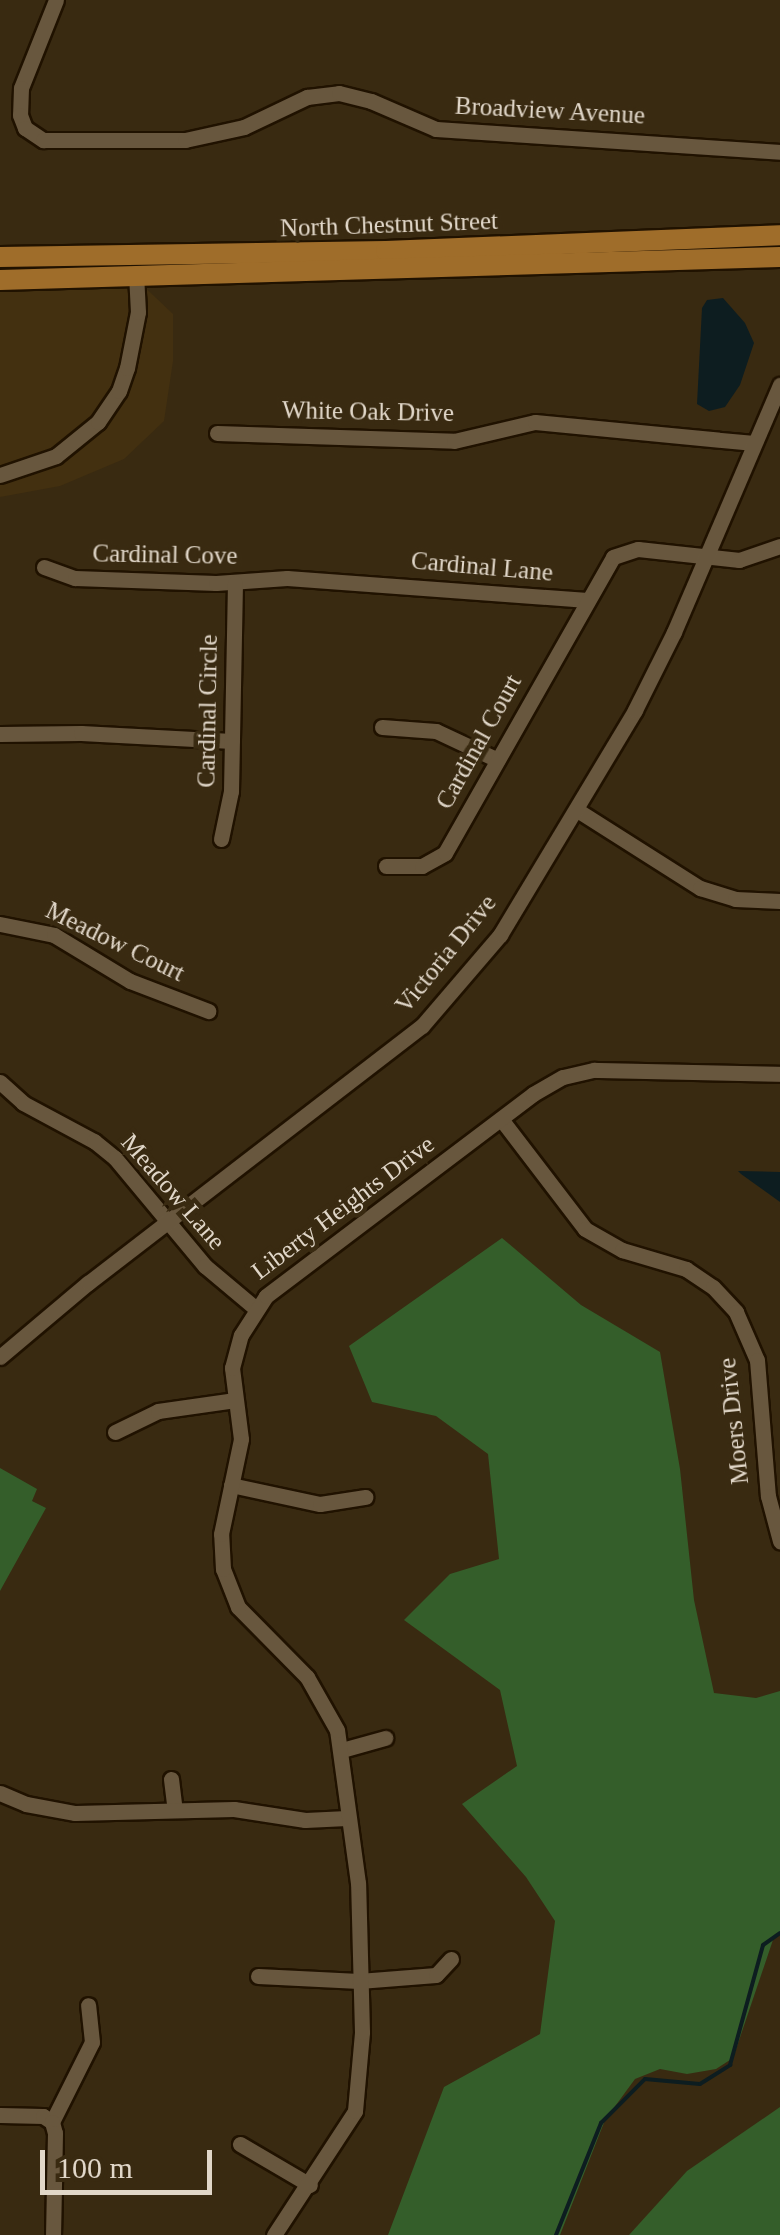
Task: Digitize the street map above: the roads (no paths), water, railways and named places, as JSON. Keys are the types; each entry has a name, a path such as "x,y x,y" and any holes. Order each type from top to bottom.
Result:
{"main road":[{"name":"North Chestnut Street","path":"0,257 386,251 780,235"},
{"name":"North Chestnut Street","path":"0,280 136,279 780,257"}],"street":[{"name":"Broadview Avenue","path":"56,0 21,88 20,115 26,128 44,140 185,140 244,127 308,97 338,93 371,100 436,129 780,152"},
{"path":"0,476 56,456 98,422 119,392 128,368 138,312 136,279"},
{"name":"Victoria Drive","path":"0,1357 88,1283 422,1026 500,935 577,810 654,673 780,385"},
{"name":"White Oak Drive","path":"216,433 454,441 535,422 754,444"},
{"path":"587,600 609,561 624,551 739,560 779,548"},
{"name":"Cardinal Cove","path":"44,567 74,578 236,584 287,578"},
{"name":"Cardinal Lane","path":"287,578 587,600"},
{"name":"Cardinal Circle","path":"221,838 230,804 236,584"},
{"name":"Cardinal Court","path":"386,866 422,866 440,858 587,600"},
{"path":"382,727 436,731 498,760"},
{"path":"0,734 81,732 232,741"},
{"path":"577,810 700,888 736,899 780,900"},
{"name":"Meadow Court","path":"0,924 54,935 130,980 208,1011"},
{"name":"Liberty Heights Drive","path":"274,2235 355,2111 361,2073 358,1883 342,1750 319,1692 248,1620 229,1588 220,1550 241,1439 235,1400 235,1351 255,1308 546,1086 594,1070 780,1074"},
{"name":"Meadow Lane","path":"0,1082 23,1102 94,1141 136,1179 217,1279 255,1308"},
{"name":"Moers Drive","path":"501,1119 586,1229 622,1250 696,1275 736,1312 757,1360 768,1500 780,1540"},
{"path":"115,1432 158,1411 235,1400"},
{"path":"232,1485 320,1504 365,1497"},
{"path":"342,1750 385,1738"},
{"path":"171,1778 175,1810"},
{"path":"0,1792 26,1804 75,1813 234,1809 304,1820 348,1818"},
{"path":"258,1976 360,1981 436,1975 450,1959"},
{"path":"52,2122 92,2042 88,2004"},
{"path":"0,2115 43,2116 52,2122 56,2134 53,2235"},
{"path":"240,2144 310,2184"}],"waterway":[{"path":"556,2235 601,2123 645,2079 700,2084 730,2065 763,1945 780,1933"}]}
